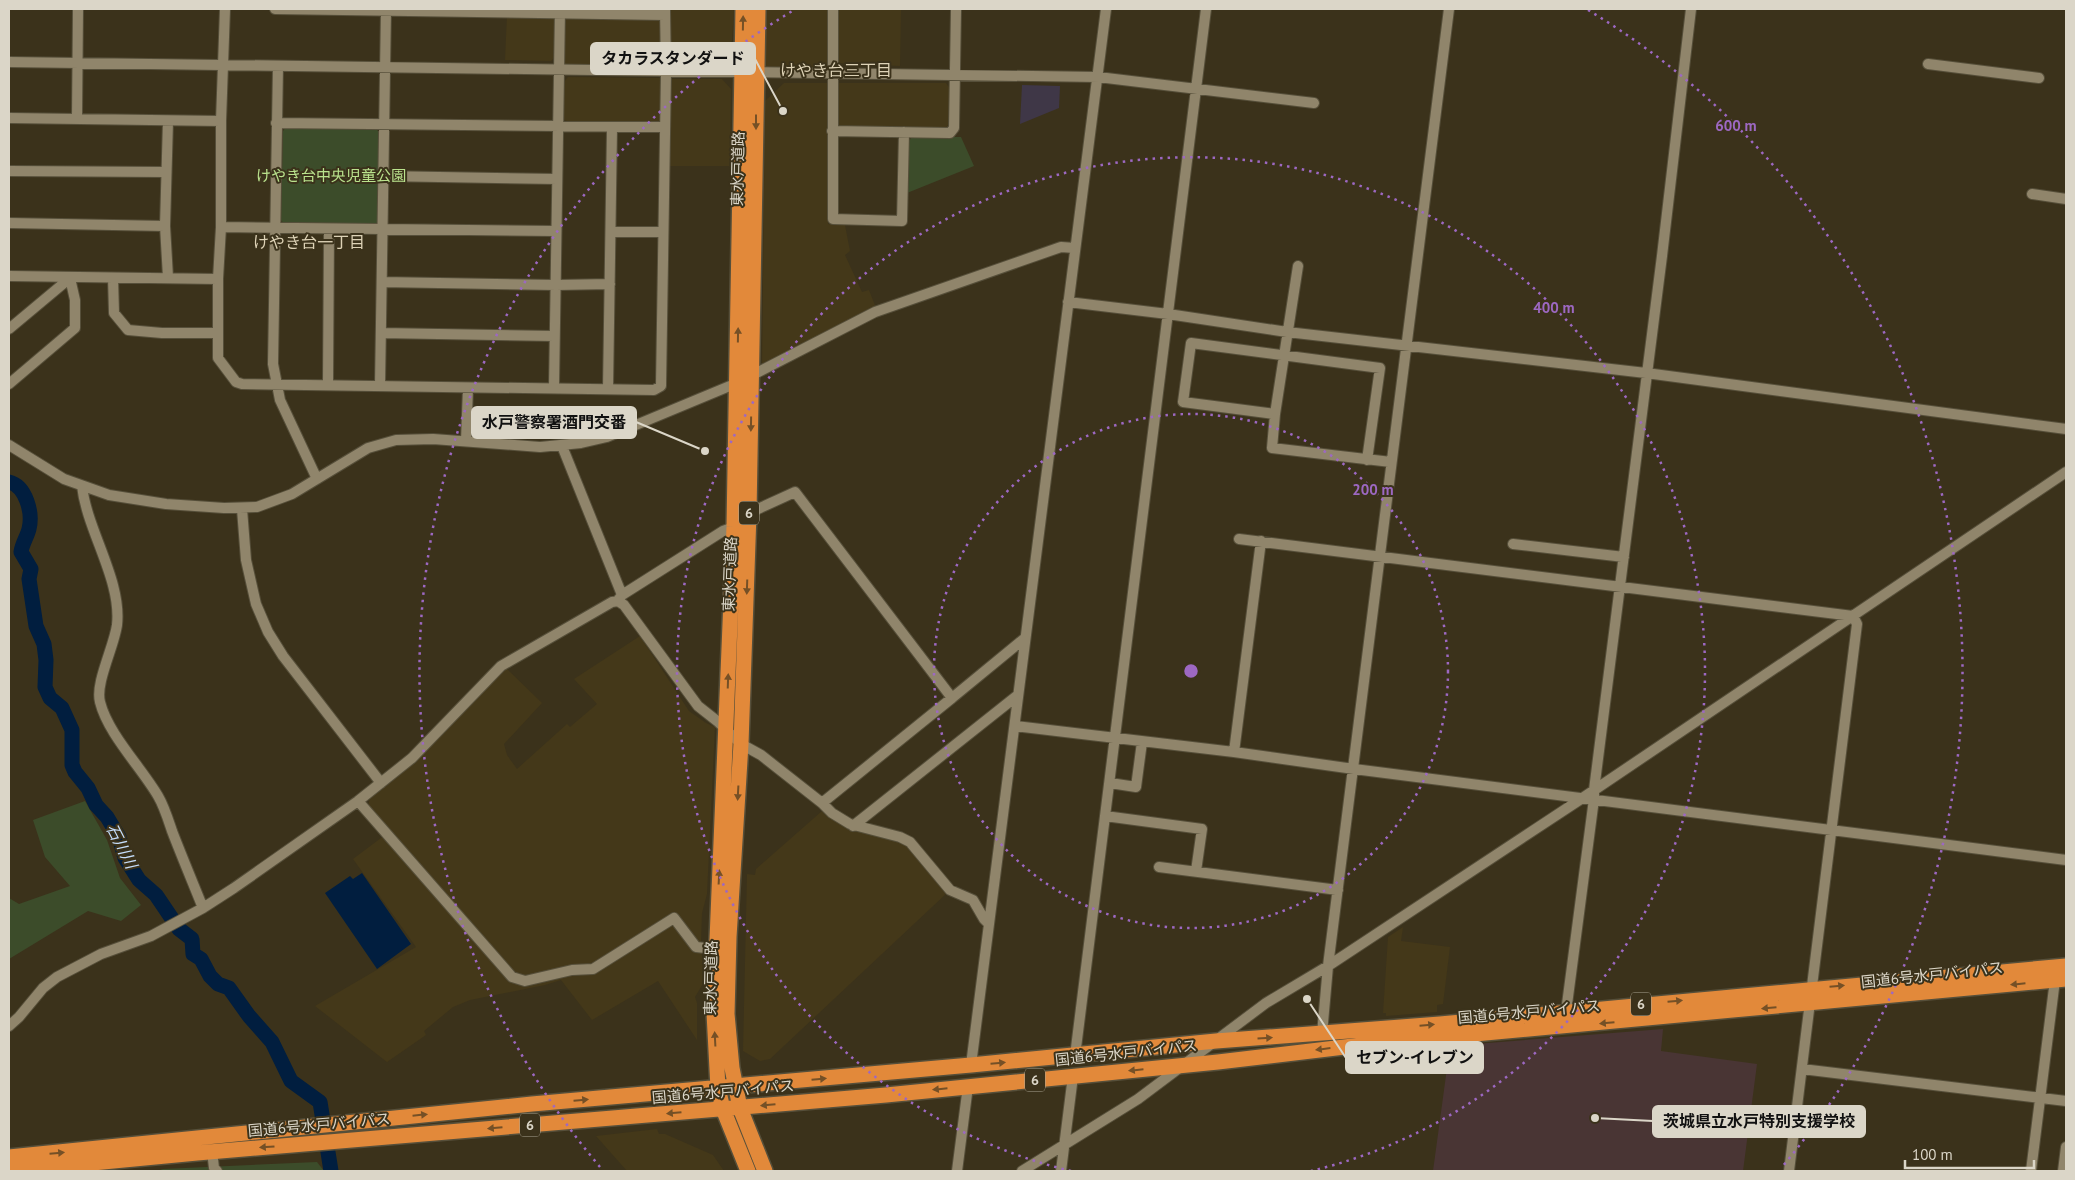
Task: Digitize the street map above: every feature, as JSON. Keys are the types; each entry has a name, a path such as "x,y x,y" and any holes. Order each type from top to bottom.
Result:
{"highway":[{"name":"東水戸道路","path":"743,9 749,73 752,375 741,744 727,991 729,1047 735,1086 740,1108 765,1171"},
{"name":"東水戸道路","path":"748,1171 723,1109 718,1088 714,1013 715,949 734,527 737,383 749,73 758,9"},
{"name":"国道6号水戸バイパス","path":"9,1157 314,1126 1075,1056 1216,1041 1322,1034 2066,966"},
{"name":"国道6号水戸バイパス","path":"9,1171 338,1141 740,1108 1185,1065 1378,1043 2061,980"}],"street":[{"path":"77,118 78,9"},
{"path":"225,9 221,121 218,358 236,382 242,384 380,384 468,388 554,387 654,390 661,386 666,72 665,12 275,9"},
{"path":"380,384 386,9"},
{"path":"833,9 833,219 902,222 904,132"},
{"path":"832,131 950,132 954,128 956,9"},
{"path":"972,1065 1106,9"},
{"path":"1075,1056 1206,9"},
{"path":"1322,1034 1328,966 1449,9"},
{"path":"1566,1012 1591,795 1624,557 1691,9"},
{"path":"554,387 560,11"},
{"path":"9,62 1098,77 1314,103"},
{"path":"1928,64 2039,78"},
{"path":"278,66 273,356 280,400 317,479"},
{"path":"9,118 77,118 168,122 221,121"},
{"path":"168,122 166,172 168,277"},
{"path":"276,123 665,128"},
{"path":"608,389 612,128"},
{"path":"9,171 166,172"},
{"path":"382,176 557,179"},
{"path":"2032,194 2066,199"},
{"path":"9,223 166,226"},
{"path":"221,227 276,229 556,230"},
{"path":"328,384 329,229"},
{"path":"611,232 662,232"},
{"path":"9,445 49,471 82,486 130,499 242,509 257,507 283,499 358,453 380,444 412,439 540,447 562,446 607,437 737,383 874,312 1061,247 1075,248"},
{"path":"1298,266 1275,414 1272,448 1391,462"},
{"path":"9,276 218,279"},
{"path":"9,329 14,320 70,278"},
{"path":"9,384 75,328 75,300 70,278"},
{"path":"113,278 114,313 128,330 162,333 218,333"},
{"path":"382,282 610,284"},
{"path":"1068,302 1168,314 1287,332 1646,373 2066,428"},
{"path":"380,334 554,336"},
{"path":"1275,414 1183,402 1191,343 1380,368 1367,460"},
{"path":"466,441 468,388"},
{"path":"562,446 621,600 698,706 741,744 761,755 832,813 853,826 900,837 910,842 950,890 973,900 989,924"},
{"path":"1022,1171 1138,1099 1273,998 1328,966 1591,795 2066,472"},
{"path":"82,486 84,502 114,590 117,610 112,650 102,676 99,701 120,741 159,797 203,908"},
{"path":"749,513 795,492 952,698"},
{"path":"242,509 246,560 256,604 268,632 283,656 382,783"},
{"path":"9,1026 43,988 57,976 101,954 151,936 203,908 358,801 412,758 502,666 554,634 612,602 621,600 723,531 734,527"},
{"path":"1239,539 1853,616"},
{"path":"1234,752 1261,541"},
{"path":"1513,544 1624,557"},
{"path":"1789,1171 1857,624 1853,616"},
{"path":"822,803 1026,638"},
{"path":"853,826 1018,695"},
{"path":"1015,726 1234,752 1354,769 1591,795 1832,831 2066,860"},
{"path":"1110,783 1136,787 1142,742"},
{"path":"358,801 512,977 517,980 525,981 572,970 593,969 674,918 696,947 715,949"},
{"path":"1106,816 1202,829 1196,871"},
{"path":"1160,867 1338,890"},
{"path":"2031,1171 2061,980"},
{"path":"1802,1069 2066,1101"},
{"path":"1061,1171 1073,1076"},
{"path":"957,1171 968,1086"},
{"path":"2063,1171 2066,1147"},
{"path":"212,1152 214,1168 217,1171"}],"shaded area":[{"path":"670,9 734,9 732,41 715,62 669,65"},
{"path":"765,9 830,9 827,67 762,68"},
{"path":"837,9 901,9 900,66 835,63"},
{"path":"507,15 553,17 556,21 556,56 551,61 505,60"},
{"path":"564,19 661,20 661,66 563,65"},
{"path":"568,77 660,78 660,123 568,122 563,119 563,83"},
{"path":"669,79 722,79 731,89 730,166 669,166"},
{"path":"784,83 829,83 828,224 845,225 850,251 845,255 862,292 869,290 876,308 762,365 765,101"},
{"path":"835,83 946,83 950,89 949,124 946,128 835,126"},
{"path":"1022,85 1060,86 1059,108 1020,124"},
{"path":"640,636 689,711 715,727 707,894 702,913 701,943 704,982 695,997 697,1003 697,1040 658,981 592,1020 561,980 470,1000 453,1007 424,1031 426,1035 387,1062 315,1006 416,947 353,859 389,832 368,808 370,796 418,759 506,668 542,703 504,744 507,755 517,769 567,724 570,727 597,704 574,679"},
{"path":"822,811 856,831 896,839 914,850 948,892 770,1059 760,1061 743,1051 747,874 755,875 756,869"},
{"path":"1403,927 1401,941 1450,947 1443,1004 1437,1005 1437,1012 1386,1016 1386,1013 1383,1013 1388,937"},
{"path":"1663,1029 1661,1051 1757,1064 1743,1171 1433,1171 1450,1046"},
{"path":"657,1129 659,1134 665,1134 713,1155 724,1171 627,1171 596,1136"}],"green space":[{"name":"けやき台中央児童公園","path":"287,126 376,129 380,133 379,220 374,226 284,224 281,220 283,131"},
{"path":"912,137 961,137 974,166 907,193 908,142"},
{"path":"85,801 107,840 120,878 141,905 121,921 88,911 9,959 9,898 19,904 70,886 45,857 33,820"},
{"path":"317,1162 324,1171 157,1171 163,1169"}],"water":[{"path":"362,873 411,944 377,969 325,893 350,876 353,879"}],"waterway":[{"name":"石川川","path":"9,482 24,494 29,508 29,529 21,552 31,569 29,579 36,626 44,644 46,660 45,687 50,698 62,708 72,730 72,765 75,772 88,788 96,805 107,817 119,837 125,858 139,880 156,895 179,929 192,939 193,954 201,959 210,976 218,984 229,988 249,1016 272,1042 291,1081 320,1102 331,1171"}],"place":[{"name":"タカラスタンダード","path":"783,111"},
{"name":"水戸警察署酒門交番","path":"705,451"},
{"name":"セブン-イレブン","path":"1307,999"},
{"name":"茨城県立水戸特別支援学校","path":"1595,1118"}],"district":[{"name":"けやき台三丁目","path":"836,70"},
{"name":"けやき台一丁目","path":"309,242"}]}
